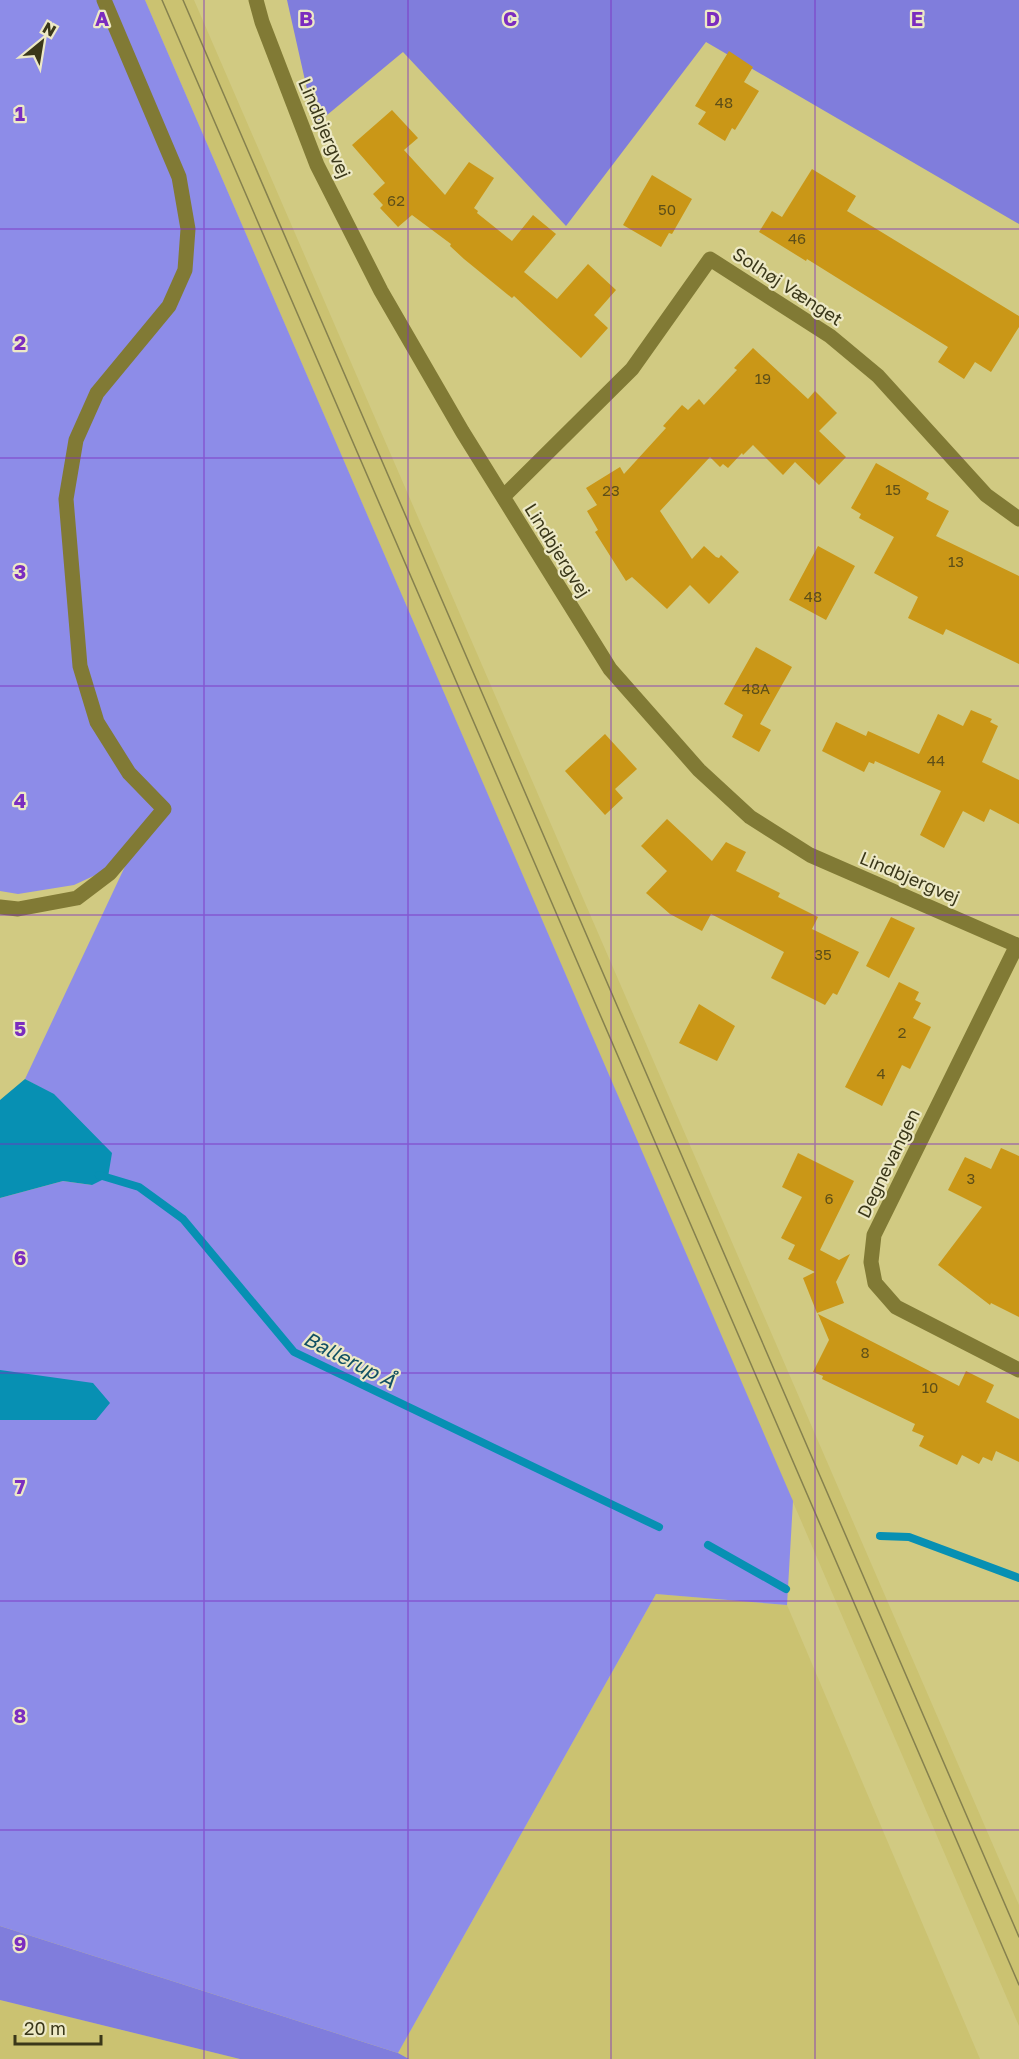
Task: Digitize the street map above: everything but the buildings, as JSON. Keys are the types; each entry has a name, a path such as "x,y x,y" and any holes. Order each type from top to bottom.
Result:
{"street":[{"path":"0,907 18,909 77,898 110,873 164,809 129,773 97,722 80,666 66,499 76,440 97,393 169,306 185,270 186,260 188,229 179,177 104,0"},
{"name":"Lindbjergvej","path":"256,0 262,22 317,165 381,291 502,497 610,669 699,770 750,817 810,855 1018,945"},
{"name":"Solhøj Vænget","path":"502,497 632,369 710,259 830,336 878,376 986,495 1019,519"},
{"name":"Degnevangen","path":"1018,945 874,1235 871,1262 875,1283 896,1307 1019,1370"}],"shaded area":[{"path":"0,0 145,0 793,1501 787,1605 656,1594 398,2053 0,1926 0,1198 63,1181 92,1185 54,1095 25,1079 128,860 74,885 18,894 0,891"},
{"path":"145,0 194,0 1019,1905 1019,2026"},
{"path":"287,0 1019,0 1019,224 706,42 566,226 403,52 315,125"},
{"path":"656,1594 787,1605 980,2059 409,2059 398,2053"},
{"path":"0,1926 398,2053 409,2059 240,2059 0,2000"},
{"path":"0,2000 240,2059 0,2059"}],"water":[{"path":"25,1079 54,1094 112,1153 108,1177 92,1185 63,1181 0,1198 0,1100"},
{"path":"0,1370 93,1383 110,1403 96,1420 0,1420"}],"waterway":[{"name":"Ballerup Å","path":"99,1175 139,1187 183,1219 294,1352 659,1527"},
{"name":"Ballerup Å","path":"880,1536 909,1537 1019,1578"},
{"path":"708,1545 786,1589"}],"tram line":[{"path":"162,0 1019,1985"},
{"path":"183,0 1019,1937"}]}
